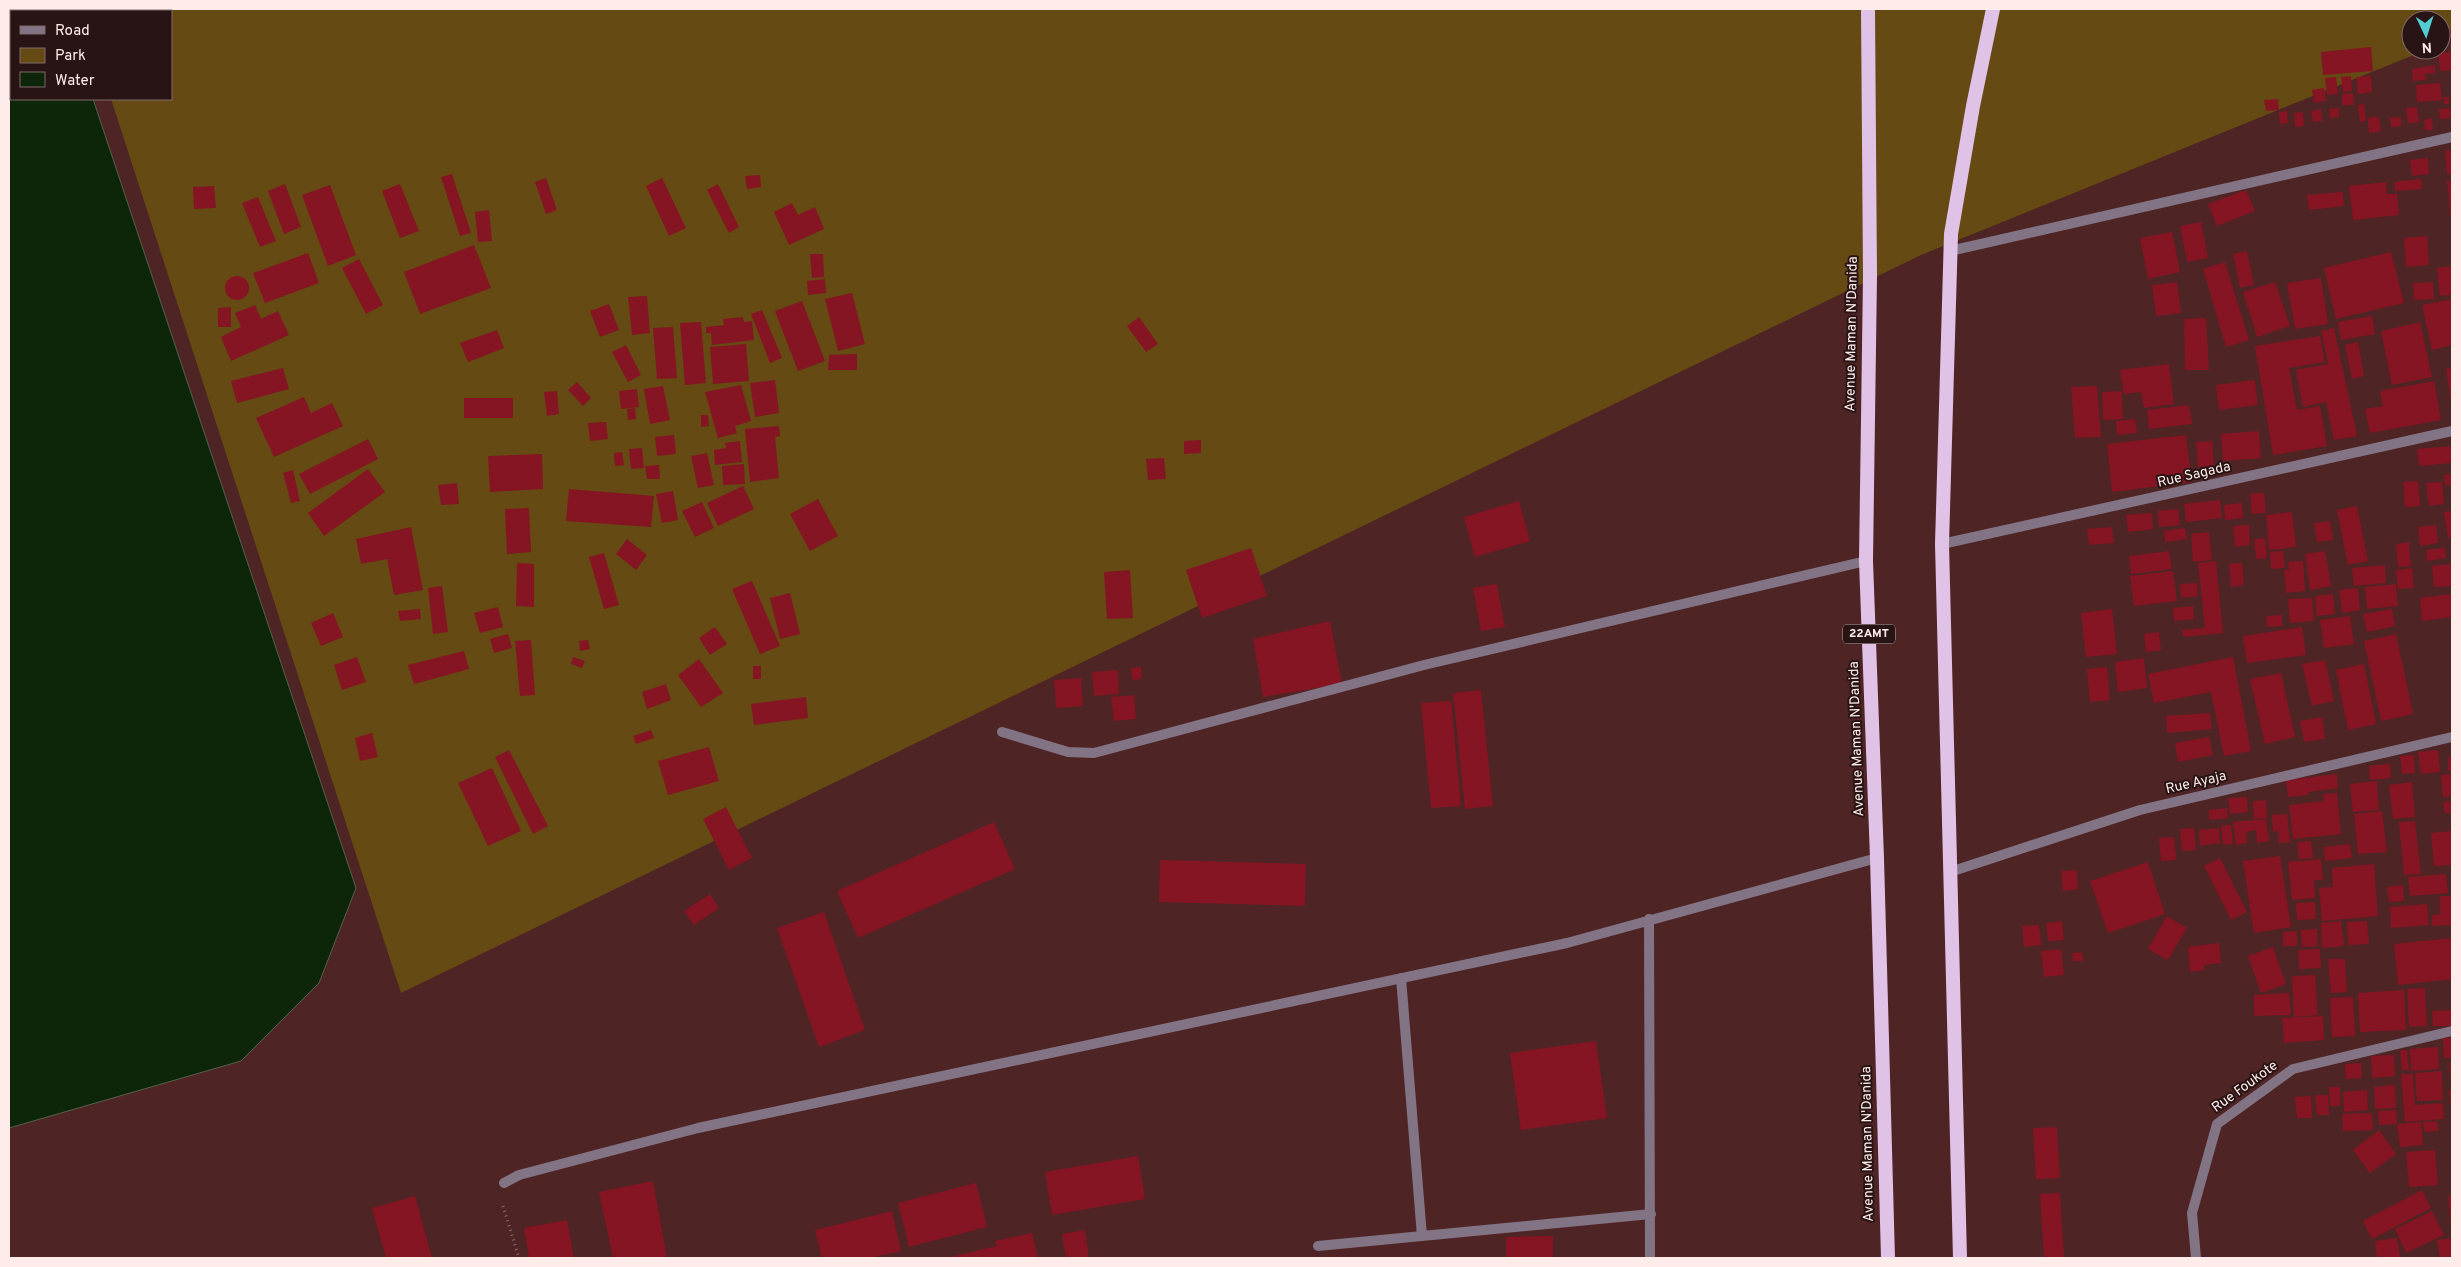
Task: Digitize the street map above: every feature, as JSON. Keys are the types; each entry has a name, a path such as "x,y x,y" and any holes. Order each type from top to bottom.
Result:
{"highway":[{"name":"Avenue Maman N'Danida","path":"1868,9 1870,276 1866,561 1877,858 1888,1258"},
{"path":"1960,1258 1942,544 1951,234 1973,106 1993,9"}],"street":[{"path":"1950,251 2452,137"},
{"name":"Rue Sagada","path":"1942,544 2452,430"},
{"path":"1002,732 1068,752 1094,752 1424,665 1866,561"},
{"name":"Rue Ayaja","path":"1950,872 2140,810 2452,737"},
{"path":"504,1183 519,1175 698,1128 1567,943 1877,858"},
{"path":"1649,919 1650,1258"},
{"path":"1401,978 1422,1236"},
{"name":"Rue Foukote","path":"2196,1258 2192,1213 2217,1124 2293,1070 2452,1031"},
{"path":"1318,1246 1651,1214"}],"path":[{"path":"504,1183 502,1200 519,1258"}],"green space":[{"path":"81,9 2452,9 2452,39 2451,10 2401,10 2401,60 1921,255 401,993 111,100 172,100 172,10"}],"water":[{"path":"9,9 63,9 10,10 10,100 93,100 356,888 319,983 241,1061 9,1128"}],"building":[{"path":"2371,47 2373,71 2323,75 2321,52"},
{"path":"2451,52 2452,70 2440,71 2439,60 2451,60"},
{"path":"2435,65 2435,73 2425,74 2426,80 2413,81 2412,69"},
{"path":"2351,76 2352,91 2343,92 2341,77"},
{"path":"2371,76 2372,92 2358,94 2356,77"},
{"path":"2336,77 2338,94 2327,95 2325,78"},
{"path":"2440,83 2442,100 2417,102 2416,85"},
{"path":"2324,88 2326,101 2314,103 2312,90"},
{"path":"2353,93 2354,105 2342,105 2342,94"},
{"path":"2444,97 2449,97 2449,104 2444,104"},
{"path":"2278,99 2279,110 2266,111 2264,100"},
{"path":"2364,104 2366,121 2360,122 2358,105"},
{"path":"2417,107 2419,122 2408,123 2406,108"},
{"path":"2339,108 2339,117 2330,118 2329,109"},
{"path":"2450,108 2451,118 2440,119 2439,109"},
{"path":"2321,109 2322,121 2313,122 2311,111"},
{"path":"2287,111 2288,123 2280,124 2279,112"},
{"path":"2303,112 2304,126 2295,127 2294,113"},
{"path":"2379,117 2381,131 2369,133 2368,118"},
{"path":"2401,117 2401,126 2391,127 2390,118"},
{"path":"2432,118 2433,130 2425,130 2424,120"},
{"path":"2452,150 2452,174 2447,174 2445,151"},
{"path":"2428,158 2429,174 2412,176 2410,160"},
{"path":"452,174 471,233 460,236 441,177"},
{"path":"760,175 761,187 747,189 745,176"},
{"path":"546,178 557,210 546,214 535,182"},
{"path":"662,178 686,228 669,236 646,186"},
{"path":"2421,179 2422,189 2395,191 2394,182"},
{"path":"2447,181 2452,181 2452,215 2450,216"},
{"path":"2386,182 2387,194 2397,194 2399,215 2353,220 2349,186"},
{"path":"285,184 301,227 284,234 268,191"},
{"path":"400,184 419,231 400,238 382,191"},
{"path":"718,184 739,227 729,233 707,190"},
{"path":"330,185 356,255 328,266 302,195"},
{"path":"214,186 216,208 194,209 193,187"},
{"path":"2246,190 2255,211 2217,226 2208,204"},
{"path":"2343,192 2344,206 2309,210 2307,195"},
{"path":"258,197 276,241 260,247 242,203"},
{"path":"792,203 798,215 815,207 824,229 789,245 774,212"},
{"path":"489,210 492,241 478,242 475,212"},
{"path":"2201,222 2208,258 2187,262 2180,226"},
{"path":"2172,232 2180,272 2148,279 2140,238"},
{"path":"2427,236 2429,265 2406,267 2404,238"},
{"path":"474,245 491,288 420,314 404,272"},
{"path":"2247,251 2254,285 2240,288 2233,254"},
{"path":"2391,252 2404,303 2336,319 2324,268"},
{"path":"308,253 319,283 265,303 253,273"},
{"path":"810,254 823,254 824,277 812,278"},
{"path":"359,259 383,305 366,314 342,268"},
{"path":"2225,262 2249,340 2226,347 2203,269"},
{"path":"2452,266 2452,295 2440,296 2437,268"},
{"path":"237,276 246,279 249,288 246,297 237,300 228,297 225,288 228,279"},
{"path":"2321,278 2328,324 2295,329 2287,283"},
{"path":"825,279 826,293 808,295 807,281"},
{"path":"2177,282 2181,313 2156,316 2152,285"},
{"path":"2275,282 2290,326 2257,337 2243,292"},
{"path":"2433,282 2434,299 2414,300 2413,283"},
{"path":"852,293 865,344 838,351 825,299"},
{"path":"647,296 650,333 632,335 628,297"},
{"path":"2452,299 2452,345 2432,350 2422,305"},
{"path":"802,301 825,361 798,371 775,311"},
{"path":"609,304 619,330 600,337 590,311"},
{"path":"255,305 261,319 278,311 289,335 231,361 221,337 241,327 235,313"},
{"path":"231,307 231,327 218,327 218,308"},
{"path":"762,310 782,358 770,363 751,314"},
{"path":"2372,316 2375,334 2341,340 2338,322"},
{"path":"743,317 744,322 752,321 754,340 712,345 711,333 706,333 706,327 724,325 723,319"},
{"path":"1139,317 1158,344 1146,352 1127,326"},
{"path":"2206,318 2209,370 2185,370 2184,319"},
{"path":"701,322 706,383 685,385 680,323"},
{"path":"2420,322 2432,377 2392,385 2381,331"},
{"path":"673,327 677,378 657,379 653,328"},
{"path":"2334,328 2357,436 2334,440 2326,402 2303,407 2296,370 2328,364 2321,331"},
{"path":"497,330 504,348 468,362 460,343"},
{"path":"2320,336 2325,362 2289,368 2297,410 2320,406 2327,446 2273,455 2255,346"},
{"path":"2358,342 2364,376 2352,379 2345,345"},
{"path":"746,344 749,381 713,384 710,347"},
{"path":"626,345 641,375 628,382 612,352"},
{"path":"857,354 857,370 828,370 829,355"},
{"path":"2169,364 2174,404 2144,408 2141,392 2124,394 2120,370"},
{"path":"283,368 289,389 237,403 231,381"},
{"path":"2452,368 2452,402 2451,402 2446,369"},
{"path":"775,380 779,413 755,417 750,383"},
{"path":"2255,380 2258,405 2219,410 2216,385"},
{"path":"2434,381 2441,420 2370,433 2365,409 2383,406 2380,391"},
{"path":"577,382 591,398 583,406 568,390"},
{"path":"741,385 751,421 735,426 737,433 718,438 705,392"},
{"path":"663,386 670,420 650,424 644,389"},
{"path":"2097,386 2101,437 2075,438 2071,387"},
{"path":"637,389 639,407 621,409 619,391"},
{"path":"557,391 559,414 547,416 544,392"},
{"path":"2122,391 2123,419 2103,420 2102,392"},
{"path":"304,397 311,413 332,403 343,426 274,457 256,418"},
{"path":"464,398 513,398 513,418 464,418"},
{"path":"2189,405 2192,424 2149,429 2147,410"},
{"path":"635,408 636,419 628,420 627,409"},
{"path":"701,415 708,415 709,426 701,427"},
{"path":"2135,419 2137,433 2117,435 2116,421"},
{"path":"606,422 608,439 590,441 588,423"},
{"path":"779,426 780,436 775,437 779,478 750,482 745,429"},
{"path":"2259,431 2261,458 2223,461 2221,434"},
{"path":"674,435 676,454 657,456 655,437"},
{"path":"2186,435 2192,482 2112,492 2107,444"},
{"path":"368,439 378,459 310,494 299,474"},
{"path":"1201,440 1201,453 1184,454 1184,441"},
{"path":"740,441 742,462 715,465 714,450 726,448 725,443"},
{"path":"2212,441 2214,466 2198,467 2196,442"},
{"path":"2451,446 2452,463 2419,466 2417,449"},
{"path":"642,448 644,468 631,469 629,449"},
{"path":"622,452 624,465 615,466 614,453"},
{"path":"707,453 714,485 698,488 691,456"},
{"path":"542,454 543,489 490,492 488,456"},
{"path":"1164,458 1166,479 1148,480 1146,459"},
{"path":"744,464 745,484 723,485 722,466"},
{"path":"659,465 660,479 647,479 645,466"},
{"path":"368,469 385,492 324,536 308,513"},
{"path":"293,470 300,501 291,503 283,473"},
{"path":"2452,474 2452,485 2445,485 2444,475"},
{"path":"2418,481 2420,506 2405,507 2403,482"},
{"path":"2442,482 2444,504 2429,506 2426,483"},
{"path":"457,483 459,504 441,505 438,485"},
{"path":"743,486 754,509 718,526 707,503"},
{"path":"569,489 654,496 651,527 566,521"},
{"path":"673,491 678,520 662,523 656,494"},
{"path":"2264,493 2266,513 2252,514 2250,494"},
{"path":"818,499 838,536 810,551 790,514"},
{"path":"2220,500 2222,518 2186,522 2184,504"},
{"path":"1519,501 1530,541 1475,557 1464,517"},
{"path":"702,502 714,528 695,537 682,511"},
{"path":"2242,503 2243,518 2225,520 2224,505"},
{"path":"2357,506 2368,561 2348,565 2337,510"},
{"path":"529,508 531,552 507,554 505,509"},
{"path":"2178,509 2180,525 2159,527 2158,511"},
{"path":"2452,511 2452,538 2448,538 2444,512"},
{"path":"2292,512 2296,547 2269,550 2266,515"},
{"path":"2152,513 2153,529 2128,532 2126,515"},
{"path":"2330,521 2333,540 2317,542 2314,523"},
{"path":"2249,525 2250,545 2235,547 2233,526"},
{"path":"2436,525 2438,543 2420,546 2418,527"},
{"path":"411,527 423,590 394,595 387,559 361,564 356,539"},
{"path":"2112,527 2114,543 2089,545 2087,529"},
{"path":"2185,528 2187,539 2165,542 2164,531"},
{"path":"2209,532 2212,560 2193,562 2191,534"},
{"path":"2265,538 2267,558 2256,559 2254,539"},
{"path":"627,539 647,555 636,570 616,554"},
{"path":"2409,542 2411,566 2398,567 2396,544"},
{"path":"1251,548 1267,596 1202,618 1186,570"},
{"path":"2445,548 2446,558 2427,561 2426,550"},
{"path":"2169,551 2172,569 2131,574 2129,556"},
{"path":"2283,551 2285,568 2271,569 2270,552"},
{"path":"2325,551 2331,586 2310,590 2305,554"},
{"path":"604,553 619,605 604,609 589,557"},
{"path":"2216,561 2223,633 2183,637 2182,630 2205,628 2198,563"},
{"path":"2303,561 2305,591 2286,593 2284,570 2289,570 2288,562"},
{"path":"517,563 534,564 534,607 516,606"},
{"path":"2242,563 2244,585 2231,587 2229,564"},
{"path":"2452,564 2452,586 2434,587 2432,566"},
{"path":"2385,565 2386,583 2354,586 2352,568"},
{"path":"2412,568 2414,588 2398,589 2396,570"},
{"path":"1130,570 1133,618 1107,619 1104,572"},
{"path":"2173,571 2177,601 2134,606 2130,576"},
{"path":"752,581 780,646 760,654 732,589"},
{"path":"2197,583 2198,596 2181,598 2180,584"},
{"path":"1497,584 1505,627 1481,631 1473,588"},
{"path":"2396,584 2398,606 2367,609 2365,587"},
{"path":"442,586 448,632 433,634 428,588"},
{"path":"2358,588 2360,610 2342,613 2339,590"},
{"path":"790,593 800,634 780,639 770,598"},
{"path":"2333,594 2335,614 2317,616 2315,596"},
{"path":"2451,594 2452,617 2422,621 2420,598"},
{"path":"2312,598 2314,621 2290,623 2288,599"},
{"path":"2193,606 2194,619 2174,621 2173,608"},
{"path":"498,607 503,627 480,633 474,613"},
{"path":"420,609 421,619 400,621 398,611"},
{"path":"2112,609 2117,654 2086,657 2081,613"},
{"path":"2392,609 2395,626 2367,632 2363,614"},
{"path":"333,613 343,637 321,646 311,623"},
{"path":"2282,615 2282,626 2267,627 2266,616"},
{"path":"2350,616 2354,644 2324,648 2320,620"},
{"path":"1330,621 1342,684 1263,697 1253,639"},
{"path":"715,627 727,644 710,655 699,638"},
{"path":"2302,627 2306,655 2247,663 2243,636"},
{"path":"2159,632 2161,650 2146,652 2144,634"},
{"path":"508,634 512,648 494,653 490,639"},
{"path":"2396,634 2413,714 2381,721 2364,641"},
{"path":"531,640 535,695 520,696 515,641"},
{"path":"588,640 590,649 580,651 579,641"},
{"path":"464,651 469,669 414,684 408,665"},
{"path":"357,657 366,682 342,690 334,665"},
{"path":"573,657 585,661 582,668 571,664"},
{"path":"2233,657 2251,751 2224,756 2211,692 2154,703 2148,674"},
{"path":"2144,658 2147,688 2118,692 2115,662"},
{"path":"699,659 723,693 701,707 678,675"},
{"path":"2325,660 2334,701 2312,706 2302,664"},
{"path":"2364,664 2376,724 2348,730 2336,670"},
{"path":"753,666 761,666 761,679 753,679"},
{"path":"1141,667 1142,679 1132,680 1131,668"},
{"path":"2107,667 2110,700 2090,702 2087,669"},
{"path":"1118,670 1119,694 1094,696 1092,672"},
{"path":"2281,673 2295,737 2265,744 2250,679"},
{"path":"1081,678 1083,706 1056,708 1054,680"},
{"path":"666,684 671,700 647,709 642,692"},
{"path":"1481,690 1493,806 1465,809 1453,693"},
{"path":"1134,695 1136,719 1114,721 1111,697"},
{"path":"806,697 808,718 754,725 751,704"},
{"path":"1451,701 1461,806 1431,808 1421,703"},
{"path":"2210,713 2212,729 2167,733 2166,716"},
{"path":"2322,717 2325,739 2304,742 2300,721"},
{"path":"651,730 654,738 636,744 633,736"},
{"path":"372,733 378,757 360,761 355,738"},
{"path":"2209,737 2213,755 2178,762 2175,743"},
{"path":"709,747 719,781 668,795 658,761"},
{"path":"509,750 548,826 533,834 495,757"},
{"path":"2438,750 2440,772 2421,774 2418,752"},
{"path":"2414,755 2415,773 2402,774 2400,756"},
{"path":"2448,757 2452,757 2452,771 2448,771"},
{"path":"2390,764 2391,778 2370,780 2369,766"},
{"path":"492,768 521,831 488,846 458,783"},
{"path":"2337,774 2338,788 2308,792 2308,795 2288,797 2286,780"},
{"path":"2452,774 2452,796 2443,797 2441,775"},
{"path":"2377,781 2379,810 2353,812 2350,784"},
{"path":"2412,782 2415,817 2393,819 2389,785"},
{"path":"2337,793 2341,834 2293,839 2289,805 2324,801 2323,794"},
{"path":"2247,797 2248,812 2230,814 2228,798"},
{"path":"2266,800 2267,818 2254,819 2253,801"},
{"path":"2452,801 2452,813 2445,813 2443,802"},
{"path":"726,807 752,858 729,870 703,819"},
{"path":"2227,808 2228,818 2209,820 2209,810"},
{"path":"2382,811 2387,852 2358,854 2354,814"},
{"path":"2287,814 2290,842 2279,843 2278,831 2273,832 2272,815"},
{"path":"2266,819 2269,841 2257,843 2256,830 2246,832 2247,843 2236,845 2233,822"},
{"path":"2415,821 2421,874 2404,875 2399,822"},
{"path":"994,822 1015,869 858,938 837,891"},
{"path":"2231,825 2233,844 2223,845 2221,826"},
{"path":"2194,828 2196,850 2182,851 2180,829"},
{"path":"2219,828 2220,843 2200,846 2199,830"},
{"path":"2452,831 2452,865 2434,866 2431,833"},
{"path":"2174,837 2176,860 2161,861 2159,838"},
{"path":"2311,841 2313,858 2299,859 2297,842"},
{"path":"2350,844 2352,858 2325,861 2324,847"},
{"path":"2280,856 2291,927 2254,933 2243,861"},
{"path":"2220,858 2247,912 2231,920 2204,866"},
{"path":"2321,859 2323,880 2314,880 2315,898 2292,900 2288,862"},
{"path":"1160,860 1306,864 1305,906 1159,902"},
{"path":"2148,862 2165,914 2108,933 2090,881"},
{"path":"2374,864 2378,916 2322,921 2319,888 2333,887 2332,868"},
{"path":"2077,870 2078,889 2063,891 2061,871"},
{"path":"2446,874 2448,893 2410,896 2408,877"},
{"path":"2403,885 2404,901 2389,902 2387,887"},
{"path":"710,894 719,908 694,925 684,911"},
{"path":"2440,896 2452,896 2452,925 2432,926 2432,915 2440,914"},
{"path":"2315,902 2316,919 2297,920 2296,903"},
{"path":"2427,904 2429,925 2391,928 2390,907"},
{"path":"824,912 865,1030 819,1047 777,928"},
{"path":"2167,916 2187,928 2168,960 2148,949"},
{"path":"2062,921 2064,940 2048,941 2046,923"},
{"path":"2341,921 2344,946 2322,948 2321,923"},
{"path":"2367,921 2369,944 2348,945 2347,922"},
{"path":"2039,925 2041,945 2024,947 2022,926"},
{"path":"2317,929 2318,946 2302,947 2301,930"},
{"path":"2297,931 2297,946 2283,946 2283,932"},
{"path":"2452,938 2452,979 2398,985 2394,944"},
{"path":"2219,943 2221,963 2204,965 2205,970 2190,972 2188,947"},
{"path":"2273,947 2286,984 2261,993 2248,956"},
{"path":"2061,949 2064,975 2044,977 2041,951"},
{"path":"2320,949 2321,968 2299,969 2298,950"},
{"path":"2082,952 2083,961 2073,961 2072,953"},
{"path":"2328,959 2345,959 2347,992 2331,993"},
{"path":"2315,975 2318,1015 2294,1017 2292,976"},
{"path":"2425,988 2427,1026 2409,1027 2407,989"},
{"path":"2404,990 2406,1030 2360,1032 2358,993"},
{"path":"2289,993 2291,1015 2254,1016 2254,995"},
{"path":"2353,997 2355,1036 2332,1037 2330,998"},
{"path":"2452,1010 2452,1026 2433,1026 2432,1011"},
{"path":"2323,1016 2324,1040 2284,1043 2282,1018"},
{"path":"2443,1038 2452,1038 2452,1058 2444,1058"},
{"path":"1596,1041 1607,1118 1521,1130 1510,1053"},
{"path":"2438,1047 2439,1069 2411,1071 2410,1049"},
{"path":"2400,1050 2407,1050 2409,1070 2402,1070"},
{"path":"2394,1055 2395,1076 2372,1078 2371,1056"},
{"path":"2361,1063 2362,1078 2346,1079 2345,1064"},
{"path":"2449,1063 2452,1063 2452,1082 2451,1082"},
{"path":"2442,1071 2443,1100 2417,1101 2415,1073"},
{"path":"2401,1074 2413,1074 2415,1105 2443,1103 2444,1119 2405,1122"},
{"path":"2395,1085 2396,1108 2375,1109 2374,1087"},
{"path":"2329,1087 2340,1087 2340,1106 2330,1106"},
{"path":"2367,1090 2368,1110 2344,1112 2343,1092"},
{"path":"2449,1090 2452,1090 2452,1104 2450,1104"},
{"path":"2315,1095 2328,1095 2329,1115 2317,1115"},
{"path":"2311,1096 2312,1118 2297,1118 2295,1097"},
{"path":"2396,1110 2397,1124 2379,1125 2378,1111"},
{"path":"2372,1113 2373,1130 2343,1131 2342,1114"},
{"path":"2437,1121 2439,1131 2424,1132 2423,1122"},
{"path":"2421,1122 2423,1145 2400,1147 2397,1124"},
{"path":"2057,1127 2060,1178 2036,1179 2033,1128"},
{"path":"2379,1130 2396,1154 2370,1173 2353,1150"},
{"path":"2435,1150 2438,1185 2409,1187 2406,1152"},
{"path":"1138,1156 1145,1199 1052,1215 1045,1172"},
{"path":"653,1181 667,1258 613,1258 599,1192"},
{"path":"976,1183 987,1227 909,1247 898,1203"},
{"path":"2422,1190 2431,1208 2372,1239 2363,1221"},
{"path":"2060,1193 2064,1258 2044,1258 2040,1194"},
{"path":"2452,1195 2452,1226 2451,1226 2448,1196"},
{"path":"415,1196 432,1258 386,1258 372,1208"},
{"path":"892,1211 901,1251 870,1258 822,1258 815,1230"},
{"path":"2432,1211 2444,1235 2406,1253 2395,1229"},
{"path":"567,1220 574,1258 529,1258 524,1228"},
{"path":"1085,1230 1089,1258 1066,1258 1062,1234"},
{"path":"1032,1233 1038,1258 945,1258 997,1246 995,1241"},
{"path":"1553,1236 1553,1258 1506,1258 1506,1237"},
{"path":"2397,1238 2400,1257 2377,1258 2375,1241"},
{"path":"2452,1238 2452,1258 2440,1258 2437,1240"}]}
